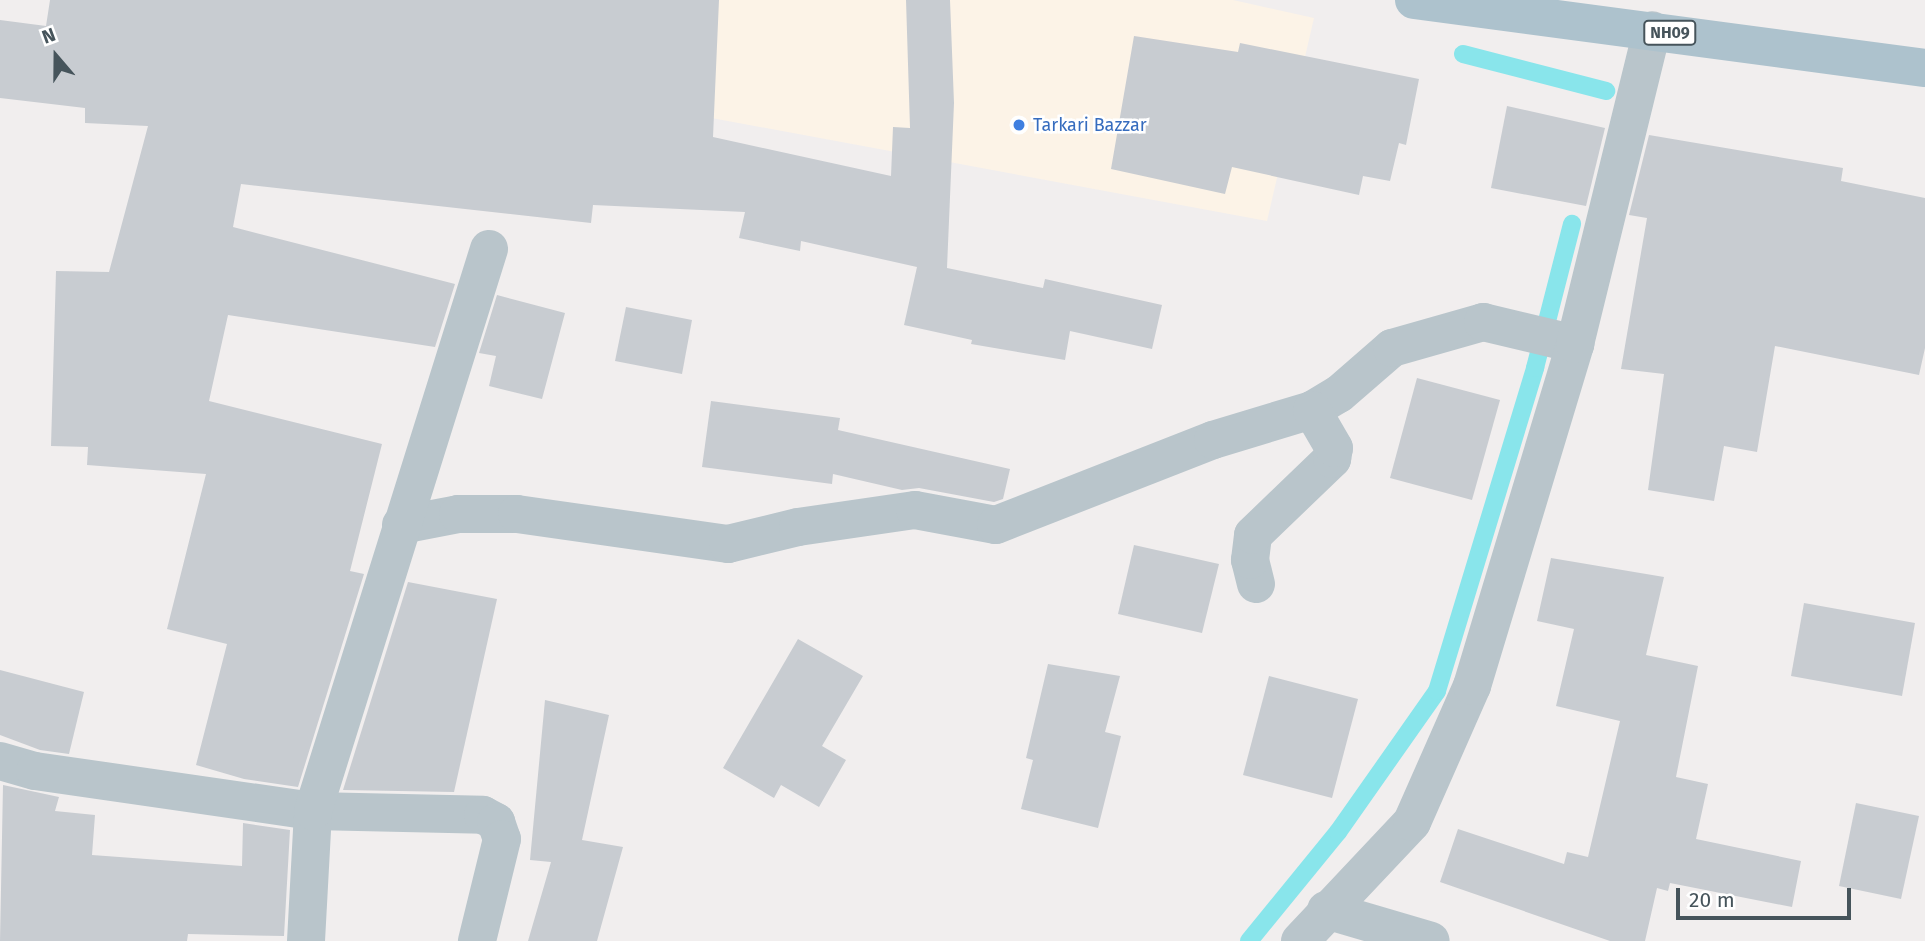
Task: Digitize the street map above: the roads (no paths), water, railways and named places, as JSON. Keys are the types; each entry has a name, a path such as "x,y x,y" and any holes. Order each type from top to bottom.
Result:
{"main road":[{"name":"NH09","path":"1414,0 1925,68"}],"street":[{"path":"1300,941 1326,910 1412,822 1461,710 1572,343 1652,30"},
{"path":"306,941 313,811 489,249"},
{"path":"401,525 458,514 517,514 729,544 798,527 902,511 996,525 1213,439 1312,410 1339,394 1392,348 1483,322 1572,343"},
{"path":"1256,584 1250,560 1253,536 1332,459 1334,448 1312,410"},
{"path":"0,761 35,771 313,811 483,815 496,822 502,839 477,941"},
{"path":"1326,910 1431,941"}],"waterway":[{"path":"1463,54 1606,91"},
{"path":"1249,941 1338,832 1437,691 1535,368 1572,224"}],"place":[{"name":"Tarkari Bazzar","path":"1019,125"}]}
